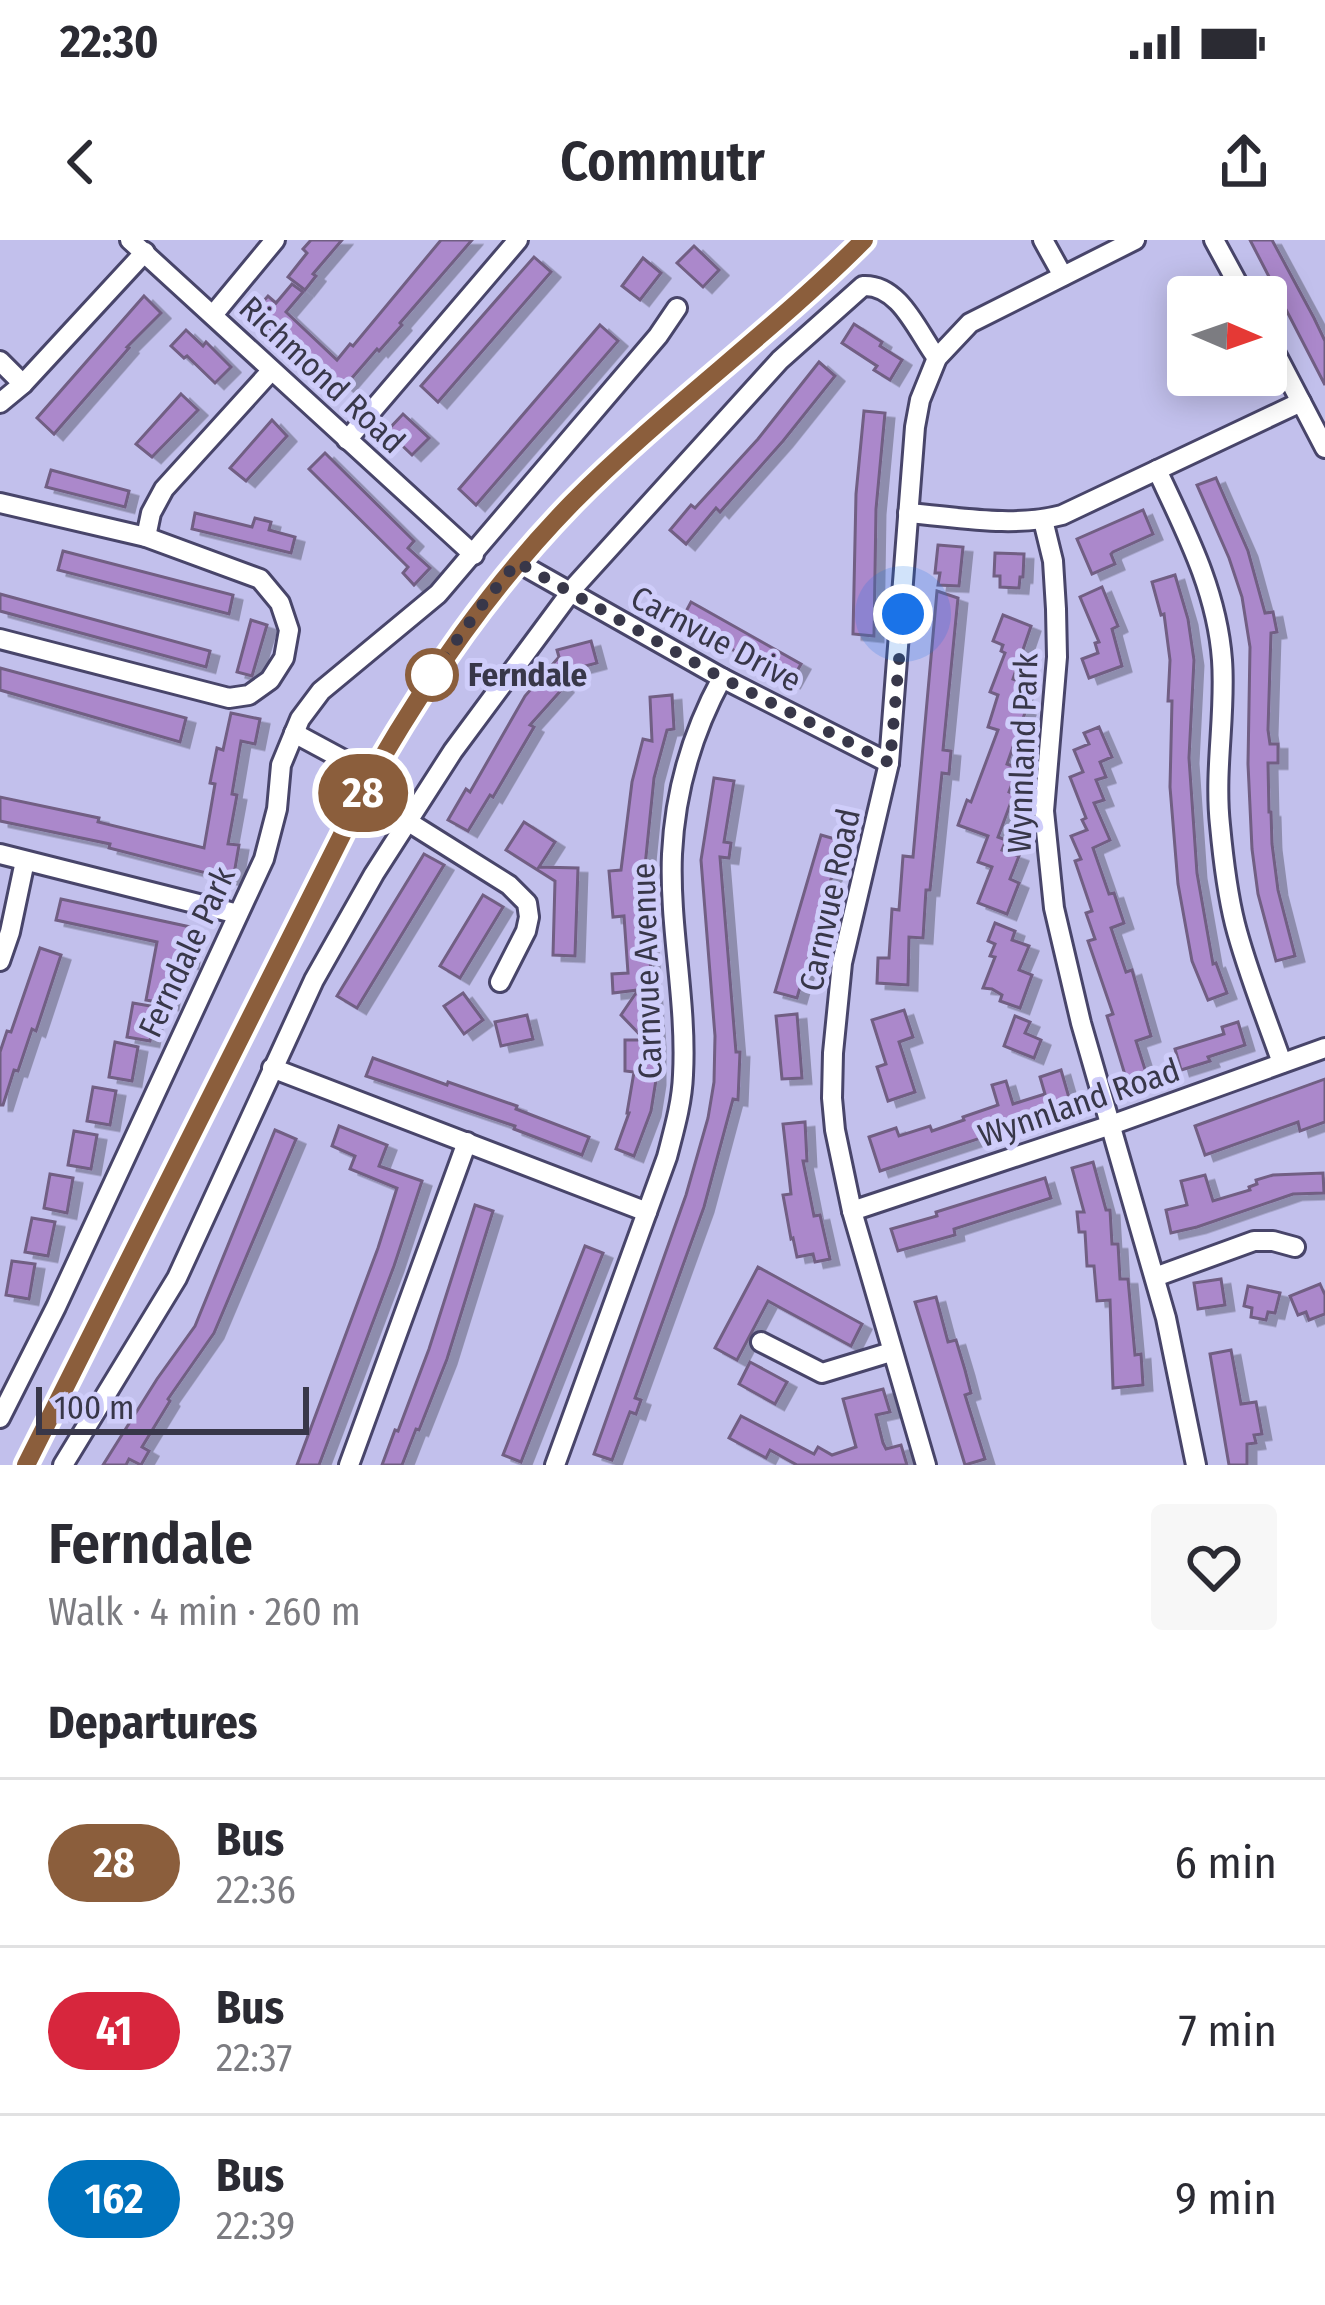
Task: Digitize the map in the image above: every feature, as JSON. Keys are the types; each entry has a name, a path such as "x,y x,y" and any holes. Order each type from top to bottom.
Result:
{"street":[{"path":"213,315 275,240"},
{"path":"347,440 518,240"},
{"path":"832,240 848,256"},
{"path":"26,1465 372,775 435,670 517,562 574,501 864,240"},
{"path":"1042,240 1063,276"},
{"name":"Carnvue Road","path":"926,1465 852,1211 832,1098 837,1003 852,916 890,763 918,414 938,358 970,323 1135,240"},
{"path":"1214,240 1234,276"},
{"path":"0,403 23,384 138,246"},
{"name":"Richmond Road","path":"138,246 474,555"},
{"path":"63,1465 177,1278 314,980 452,751 569,593 780,360 863,286 883,289 894,297 938,358"},
{"name":"Ferndale Park","path":"0,1418 264,859 277,809 280,765 300,719 321,691 438,594 474,555 677,308"},
{"path":"0,361 23,384"},
{"path":"146,537 151,513 164,489 271,371"},
{"path":"1287,377 1325,448"},
{"path":"908,513 1014,522 1062,515 1300,403"},
{"path":"1157,470 1203,568 1213,604 1222,666 1217,768 1225,871 1235,924 1282,1063"},
{"path":"0,502 146,537 260,579 280,603 290,630 284,658 270,680 249,694 229,698 0,638"},
{"name":"Wynnland Park","path":"1043,520 1053,560 1057,657 1044,812 1047,861 1065,959 1155,1277 1196,1465"},
{"name":"Carnvue Drive","path":"517,562 722,678 890,763"},
{"name":"Carnvue Avenue","path":"555,1465 679,1113 684,1047 672,880 678,806 693,738 722,678"},
{"path":"294,733 372,775"},
{"path":"407,821 509,885 527,903 526,932 500,982"},
{"path":"0,854 238,914"},
{"path":"0,961 25,862"},
{"name":"Wynnland Road","path":"852,1211 1325,1048"},
{"path":"272,1068 647,1212"},
{"path":"349,1465 466,1142"},
{"path":"1155,1277 1254,1241 1295,1247"},
{"path":"761,1342 822,1373 891,1352"}],"building":[{"path":"311,240 342,240 305,290 288,277"},
{"path":"441,240 472,240 345,386 311,356 306,362 253,313 268,296 276,303 292,284 303,292 286,312 337,360"},
{"path":"1250,240 1272,240 1314,318 1325,341 1325,385 1287,312 1287,276 1269,276"},
{"path":"694,246 719,270 703,287 677,263"},
{"path":"534,257 551,272 438,402 421,386"},
{"path":"643,258 661,273 640,300 622,286"},
{"path":"144,296 161,313 54,434 37,418"},
{"path":"854,324 902,360 890,380 842,343"},
{"path":"600,325 618,341 476,505 459,489"},
{"path":"186,330 231,367 215,383 171,346"},
{"path":"819,362 835,376 783,441 686,544 670,530 758,439"},
{"path":"181,394 198,410 152,457 136,444"},
{"path":"864,411 885,413 876,509 874,636 853,634 856,494"},
{"path":"403,414 429,438 412,455 387,431"},
{"path":"272,420 287,436 246,481 230,468"},
{"path":"325,453 414,541 408,548 430,568 414,585 403,573 408,567 309,469"},
{"path":"51,470 129,491 125,507 46,487"},
{"path":"1216,478 1248,551 1265,613 1273,612 1277,632 1271,633 1268,730 1270,744 1278,744 1278,763 1268,763 1269,812 1278,890 1295,956 1276,961 1252,849 1250,647 1242,597 1197,485"},
{"path":"1143,510 1153,534 1113,552 1115,564 1092,574 1077,539"},
{"path":"195,513 252,527 255,518 271,522 269,530 295,537 291,553 192,529"},
{"path":"938,545 963,547 959,586 938,585"},
{"path":"63,551 233,595 229,614 58,570"},
{"path":"995,553 1024,554 1019,588 1000,587 1000,576 994,576"},
{"path":"1175,575 1194,660 1189,758 1197,873 1213,964 1227,993 1208,1000 1192,961 1178,884 1170,787 1170,660 1164,614 1152,582"},
{"path":"1102,587 1118,626 1112,629 1122,666 1089,678 1082,659 1098,653 1095,643 1099,642 1080,597"},
{"path":"937,591 958,598 943,750 951,751 949,774 942,773 923,938 909,937 908,985 877,983 878,958 889,958 892,909 899,910 903,856 913,857"},
{"path":"0,594 210,651 206,667 0,611"},
{"path":"691,602 801,664 791,682 681,621"},
{"path":"1003,615 1031,626 1013,679 1027,684 1018,707 1026,710 1007,764 1018,768 998,837 1006,840 1002,850 1019,856 1010,879 1019,883 1007,914 978,903 992,867 978,862 988,836 958,825 998,730 988,727 998,695 990,692 1005,653 1003,645 993,641"},
{"path":"251,620 267,625 252,676 237,672"},
{"path":"591,641 597,663 551,675 564,687 530,725 534,727 468,831 448,820 466,789 470,792 525,696 559,657 557,650"},
{"path":"0,668 186,718 180,742 0,690"},
{"path":"672,695 674,729 667,730 654,778 644,876 656,1080 651,1111 634,1156 616,1149 629,1113 634,1072 625,1071 625,1040 645,1040 621,1015 638,990 613,993 612,974 628,973 624,916 613,917 609,871 621,870 632,782 643,739 652,741 650,697"},
{"path":"231,713 260,719 255,744 241,741 232,794 237,795 228,844 239,845 233,880 109,848 110,844 0,821 0,797 99,818 98,822 204,848 217,748 223,750"},
{"path":"1099,727 1112,757 1100,762 1106,777 1096,780 1104,800 1094,803 1110,840 1093,848 1124,923 1111,928 1126,972 1132,970 1151,1036 1136,1041 1149,1082 1129,1088 1107,1016 1113,1014 1088,941 1095,939 1086,913 1092,911 1071,836 1087,830 1070,777 1083,772 1074,750 1089,744 1084,733"},
{"path":"714,778 734,781 724,842 731,843 729,858 720,857 736,1052 740,1052 738,1100 733,1099 704,1207 635,1398 641,1400 636,1414 630,1412 612,1460 594,1454 686,1195 714,1082 715,1036 701,860"},
{"path":"524,822 555,842 539,867 578,868 575,956 553,955 555,881 506,850"},
{"path":"821,835 842,841 797,998 775,992"},
{"path":"424,854 444,865 357,1008 337,996"},
{"path":"483,895 503,907 460,978 440,966"},
{"path":"61,899 195,928 189,963 177,960 169,1004 146,1000 157,942 56,920"},
{"path":"995,923 1015,931 1012,940 1029,946 1019,970 1032,975 1020,1008 983,988 995,957 990,956 995,944 988,941"},
{"path":"40,948 61,955 36,1031 32,1029 0,1105 0,1052"},
{"path":"463,993 483,1020 464,1034 444,1006"},
{"path":"133,1003 156,1007 150,1041 127,1037"},
{"path":"904,1010 913,1037 899,1042 915,1092 888,1101 877,1067 886,1064 872,1020"},
{"path":"797,1014 802,1078 782,1079 776,1016"},
{"path":"527,1015 533,1039 501,1046 495,1022"},
{"path":"1015,1016 1030,1022 1025,1033 1041,1040 1034,1058 1004,1046"},
{"path":"1238,1022 1245,1045 1181,1070 1175,1049 1224,1034 1222,1027"},
{"path":"115,1042 138,1047 132,1081 109,1077"},
{"path":"373,1058 517,1106 589,1137 582,1155 515,1126 366,1076"},
{"path":"1061,1070 1072,1108 880,1171 869,1137 896,1128 899,1136 930,1126 932,1131 964,1120 998,1105 992,1085 1006,1081 1013,1104 1045,1094 1040,1077"},
{"path":"1325,1079 1325,1122 1300,1131 1298,1122 1205,1155 1195,1126"},
{"path":"93,1087 116,1091 110,1125 87,1121"},
{"path":"805,1122 807,1161 803,1161 814,1216 820,1215 830,1259 815,1262 813,1254 797,1257 783,1195 791,1194 783,1124"},
{"path":"339,1126 387,1145 379,1166 422,1181 319,1465 297,1465 397,1188 350,1169 355,1156 332,1146"},
{"path":"275,1130 296,1139 214,1333 168,1399 142,1447 149,1451 141,1465 129,1459 126,1465 103,1465 195,1326"},
{"path":"74,1131 97,1135 91,1169 68,1165"},
{"path":"1093,1162 1106,1210 1110,1210 1112,1244 1118,1244 1120,1279 1128,1279 1135,1355 1141,1354 1143,1385 1113,1388 1110,1300 1097,1301 1094,1266 1087,1266 1085,1232 1079,1232 1077,1212 1084,1212 1072,1168"},
{"path":"1323,1173 1324,1193 1293,1194 1171,1233 1166,1210 1187,1205 1181,1181 1205,1175 1213,1201 1250,1190 1256,1180 1273,1175"},
{"path":"50,1174 73,1178 67,1213 44,1208"},
{"path":"1045,1178 1051,1198 898,1251 891,1229"},
{"path":"475,1205 493,1211 447,1359 402,1465 382,1465 429,1349"},
{"path":"32,1218 55,1222 48,1256 25,1252"},
{"path":"585,1246 603,1253 521,1462 503,1455"},
{"path":"12,1261 35,1264 29,1299 6,1295"},
{"path":"758,1267 862,1324 851,1346 768,1301 737,1360 715,1348"},
{"path":"1221,1279 1225,1305 1198,1309 1194,1283"},
{"path":"1320,1284 1325,1314 1309,1320 1306,1312 1298,1315 1290,1296"},
{"path":"1248,1286 1280,1293 1275,1313 1268,1312 1266,1320 1251,1317 1252,1308 1244,1306"},
{"path":"936,1297 948,1342 956,1340 971,1393 965,1395 985,1459 965,1465 915,1302"},
{"path":"1231,1350 1241,1404 1256,1402 1262,1434 1254,1435 1256,1443 1247,1444 1247,1465 1229,1465 1210,1354"},
{"path":"750,1362 787,1382 775,1404 739,1384"},
{"path":"883,1389 890,1412 876,1415 883,1443 886,1449 901,1445 907,1465 797,1465 770,1450 766,1458 729,1438 741,1416 814,1454 818,1447 832,1455 856,1447 843,1399"}],"bus line":[{"name":"28","path":"26,1465 372,775 435,670 517,562 574,501 864,240"}],"place":[{"name":"Ferndale","path":"432,675"}],"route":[{"path":"432,675 517,562 722,678 890,763 903,614"}]}
